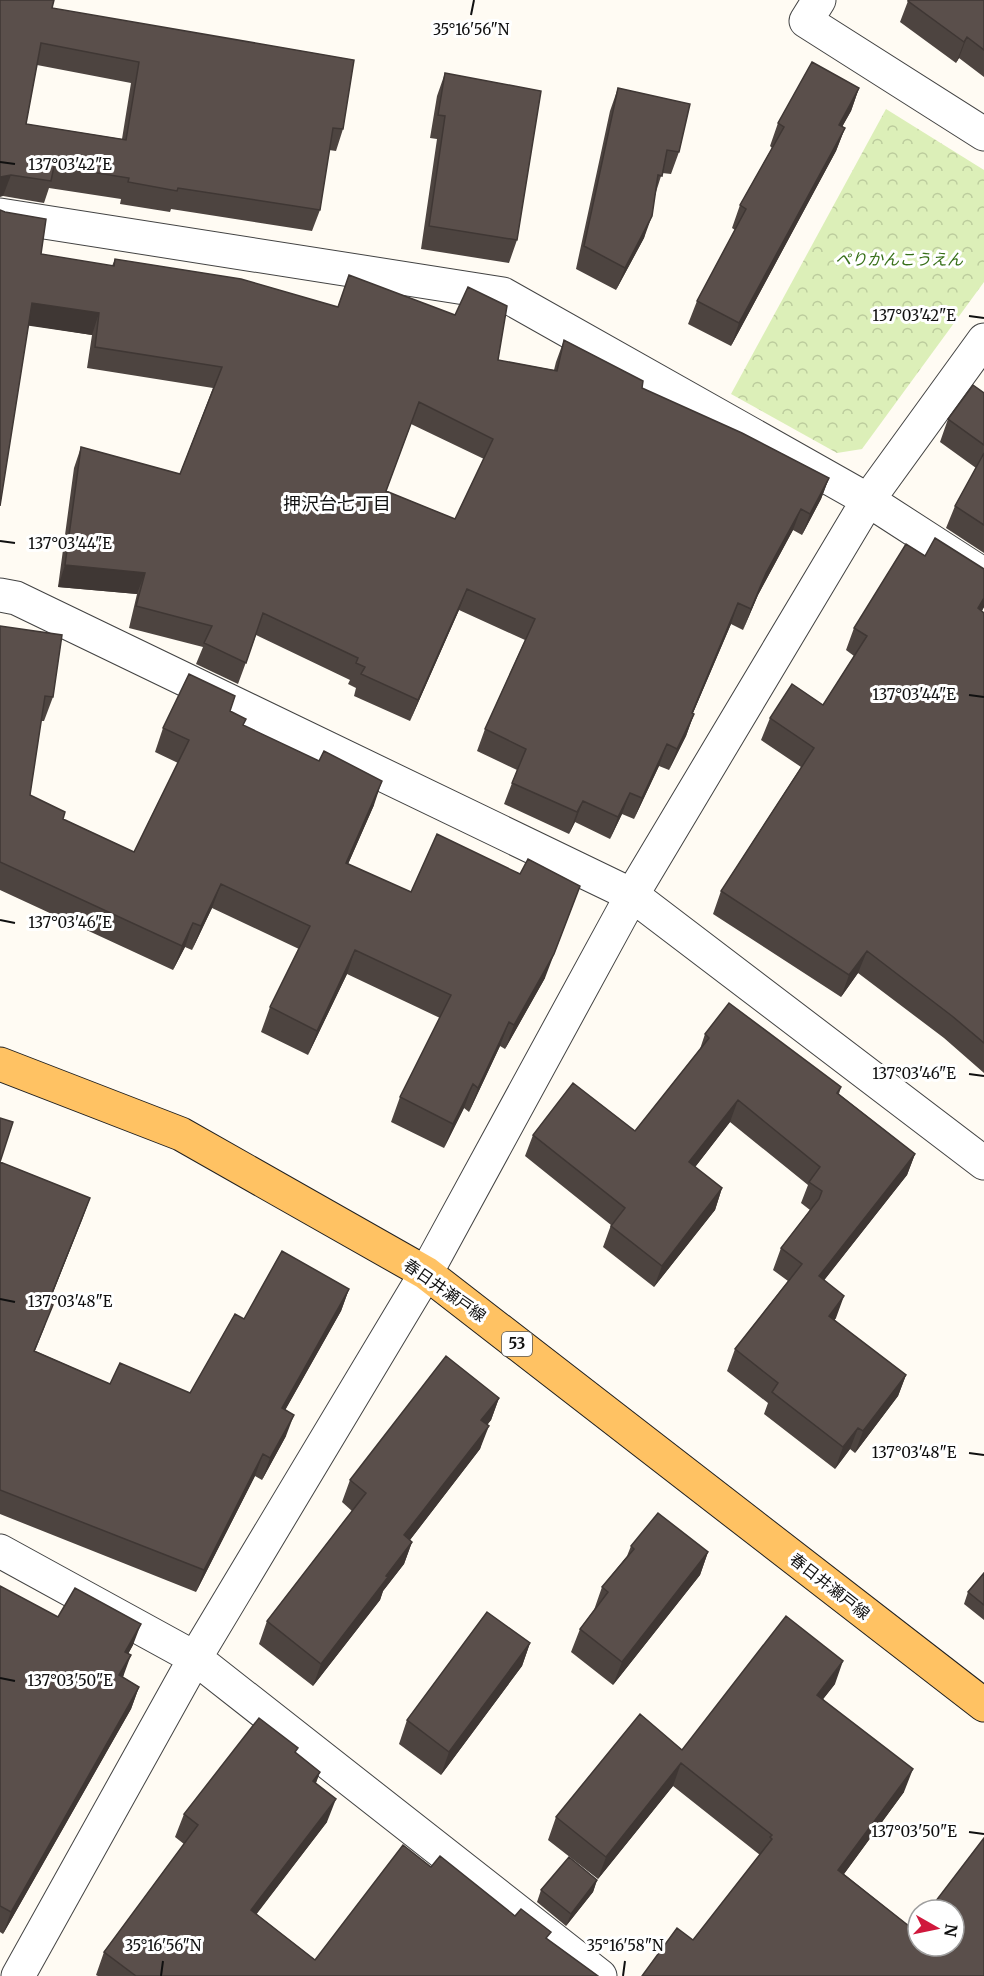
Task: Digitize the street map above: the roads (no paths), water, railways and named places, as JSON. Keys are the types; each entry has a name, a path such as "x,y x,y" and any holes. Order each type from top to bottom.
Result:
{"main road":[{"name":"春日井瀬戸線","path":"0,1064 181,1134 426,1273 984,1705"}],"street":[{"path":"819,0 806,21 984,134"},
{"path":"0,215 503,294 868,500 984,575"},
{"path":"14,1974 195,1658 426,1273 632,895 868,500 984,340"},
{"path":"0,596 16,598 632,895 984,1163"},
{"path":"0,1551 195,1658 600,1976"}],"district":[{"name":"押沢台七丁目","path":"337,504"}],"park label":[{"name":"ペりかんこうえん","path":"899,259"}]}
